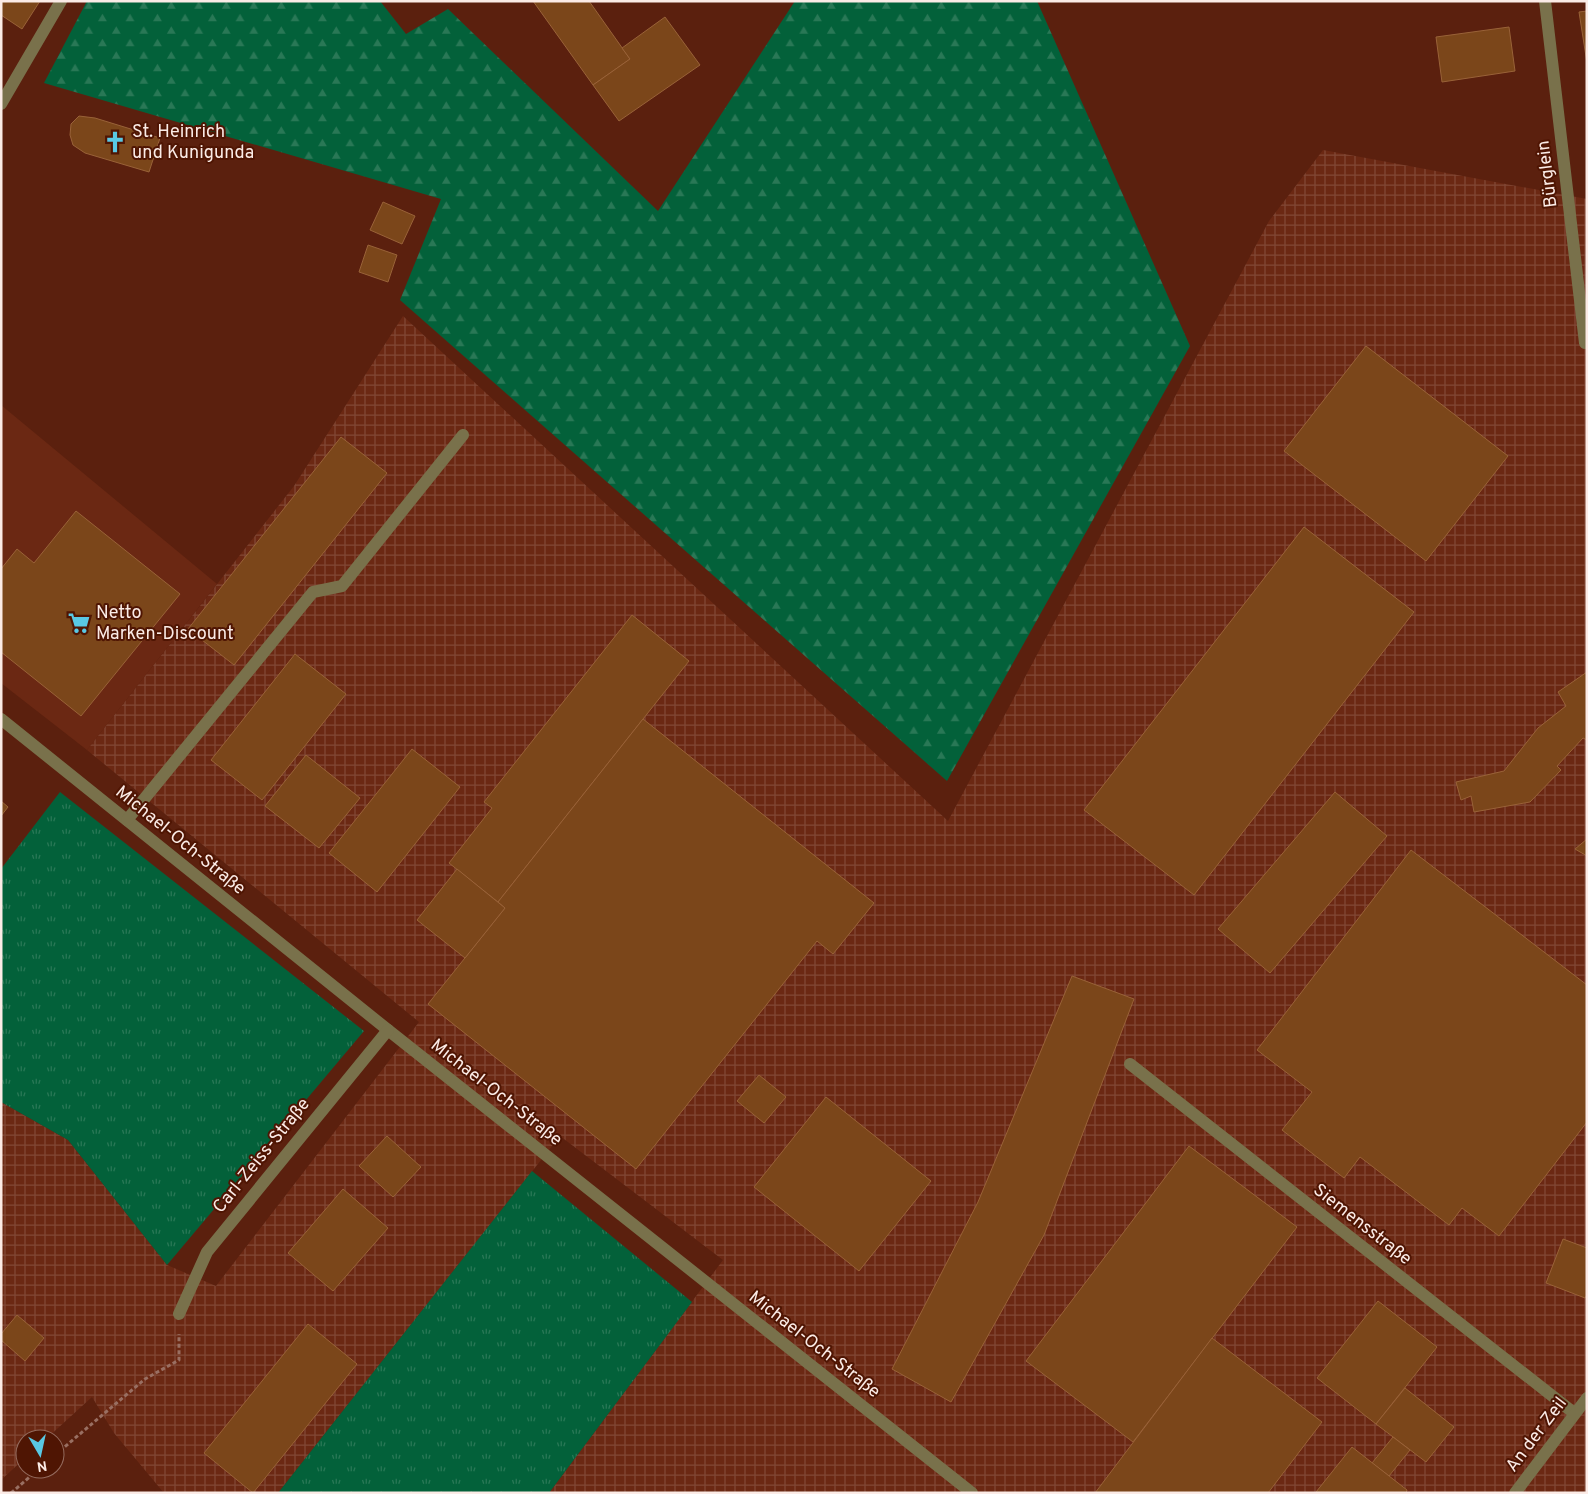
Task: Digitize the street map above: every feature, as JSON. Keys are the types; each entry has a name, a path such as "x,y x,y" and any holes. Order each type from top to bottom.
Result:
{"street":[{"path":"1,104 61,1"},
{"name":"Bürglein","path":"1545,1 1585,343"},
{"path":"127,820 313,592 342,586 463,435"},
{"name":"Michael-Och-Straße","path":"1,719 388,1030 972,1493"},
{"name":"Carl-Zeiss-Straße","path":"179,1314 207,1252 388,1030"},
{"name":"Siemensstraße","path":"1130,1064 1574,1413"},
{"name":"An der Zeil","path":"1515,1493 1587,1398"}],"path":[{"path":"65,1447 145,1379 179,1360 179,1314"},
{"path":"11,1493 27,1479"}],"shaded area":[{"path":"1323,150 1587,199 1587,1493 549,1493 723,1260 560,1136 278,1493 164,1493 114,1433 92,1397 57,1429 15,1429 15,1467 1,1480 1,1102 68,1140 167,1265 216,1286 419,1022 87,750 294,486 403,316 948,821 1269,221"},
{"path":"1,405 217,584 87,750 1,683"}],"green space":[{"path":"87,1 380,1 406,34 448,9 658,211 795,1 1037,1 1190,346 947,781 400,300 441,199 44,83"},
{"path":"60,792 364,1031 167,1265 68,1140 1,1102 1,869"},
{"path":"532,1171 692,1302 549,1493 278,1493"}],"building":[{"path":"1,1 40,1 22,29 1,15"},
{"path":"533,1 589,1 630,59 593,85"},
{"path":"1587,11 1587,63 1579,12"},
{"path":"665,17 700,65 619,121 593,85 630,59 622,48"},
{"path":"1509,27 1515,71 1442,82 1436,37"},
{"name":"St. Heinrich und Kunigunda","path":"79,116 95,118 160,138 149,172 85,153 73,145 70,135 71,124"},
{"path":"383,202 415,216 402,244 370,230"},
{"path":"368,245 397,255 388,282 359,272"},
{"path":"1366,346 1508,456 1426,561 1284,451"},
{"path":"341,437 387,473 234,665 188,629"},
{"name":"Netto Marken-Discount","path":"76,511 180,594 81,716 1,652 1,569 17,549 34,563"},
{"path":"1304,527 1414,612 1194,895 1084,810"},
{"path":"632,615 689,661 498,902 449,863 492,808 484,802"},
{"path":"295,654 346,694 262,800 211,760"},
{"path":"1587,672 1587,740 1583,738 1557,766 1561,770 1530,802 1474,812 1471,796 1461,800 1456,782 1504,771 1538,728 1566,706 1558,692"},
{"path":"643,719 874,903 833,954 817,941 636,1169 428,1004 505,908 498,902"},
{"path":"412,749 460,787 377,892 329,853"},
{"path":"306,755 360,798 319,848 265,806"},
{"path":"1335,792 1387,836 1270,973 1218,929"},
{"path":"1,801 8,807 1,816"},
{"path":"1587,839 1587,856 1575,849"},
{"path":"1411,850 1587,985 1587,1122 1499,1236 1462,1208 1449,1225 1360,1157 1344,1178 1282,1130 1312,1092 1257,1050"},
{"path":"457,869 505,908 465,958 417,920"},
{"path":"1072,976 1134,999 1044,1235 951,1402 892,1369 978,1202"},
{"path":"759,1075 786,1097 764,1123 737,1101"},
{"path":"826,1097 931,1181 859,1271 754,1187"},
{"path":"387,1136 421,1167 393,1197 359,1166"},
{"path":"1189,1146 1297,1227 1133,1442 1026,1361"},
{"path":"343,1189 388,1228 333,1291 288,1253"},
{"path":"1563,1239 1587,1248 1587,1295 1585,1298 1546,1283"},
{"path":"1378,1301 1437,1347 1376,1424 1317,1378"},
{"path":"17,1315 44,1338 25,1361 1,1340 1,1334"},
{"path":"308,1324 357,1364 253,1493 204,1453"},
{"path":"1212,1338 1322,1422 1268,1493 1095,1493"},
{"path":"1405,1388 1454,1427 1426,1462 1376,1424"},
{"path":"1393,1437 1410,1450 1389,1476 1372,1463"},
{"path":"1352,1447 1407,1490 1406,1493 1316,1492"}],"place":[{"name":"St. Heinrich und Kunigunda","path":"115,142"},
{"name":"Netto Marken-Discount","path":"79,623"}]}
